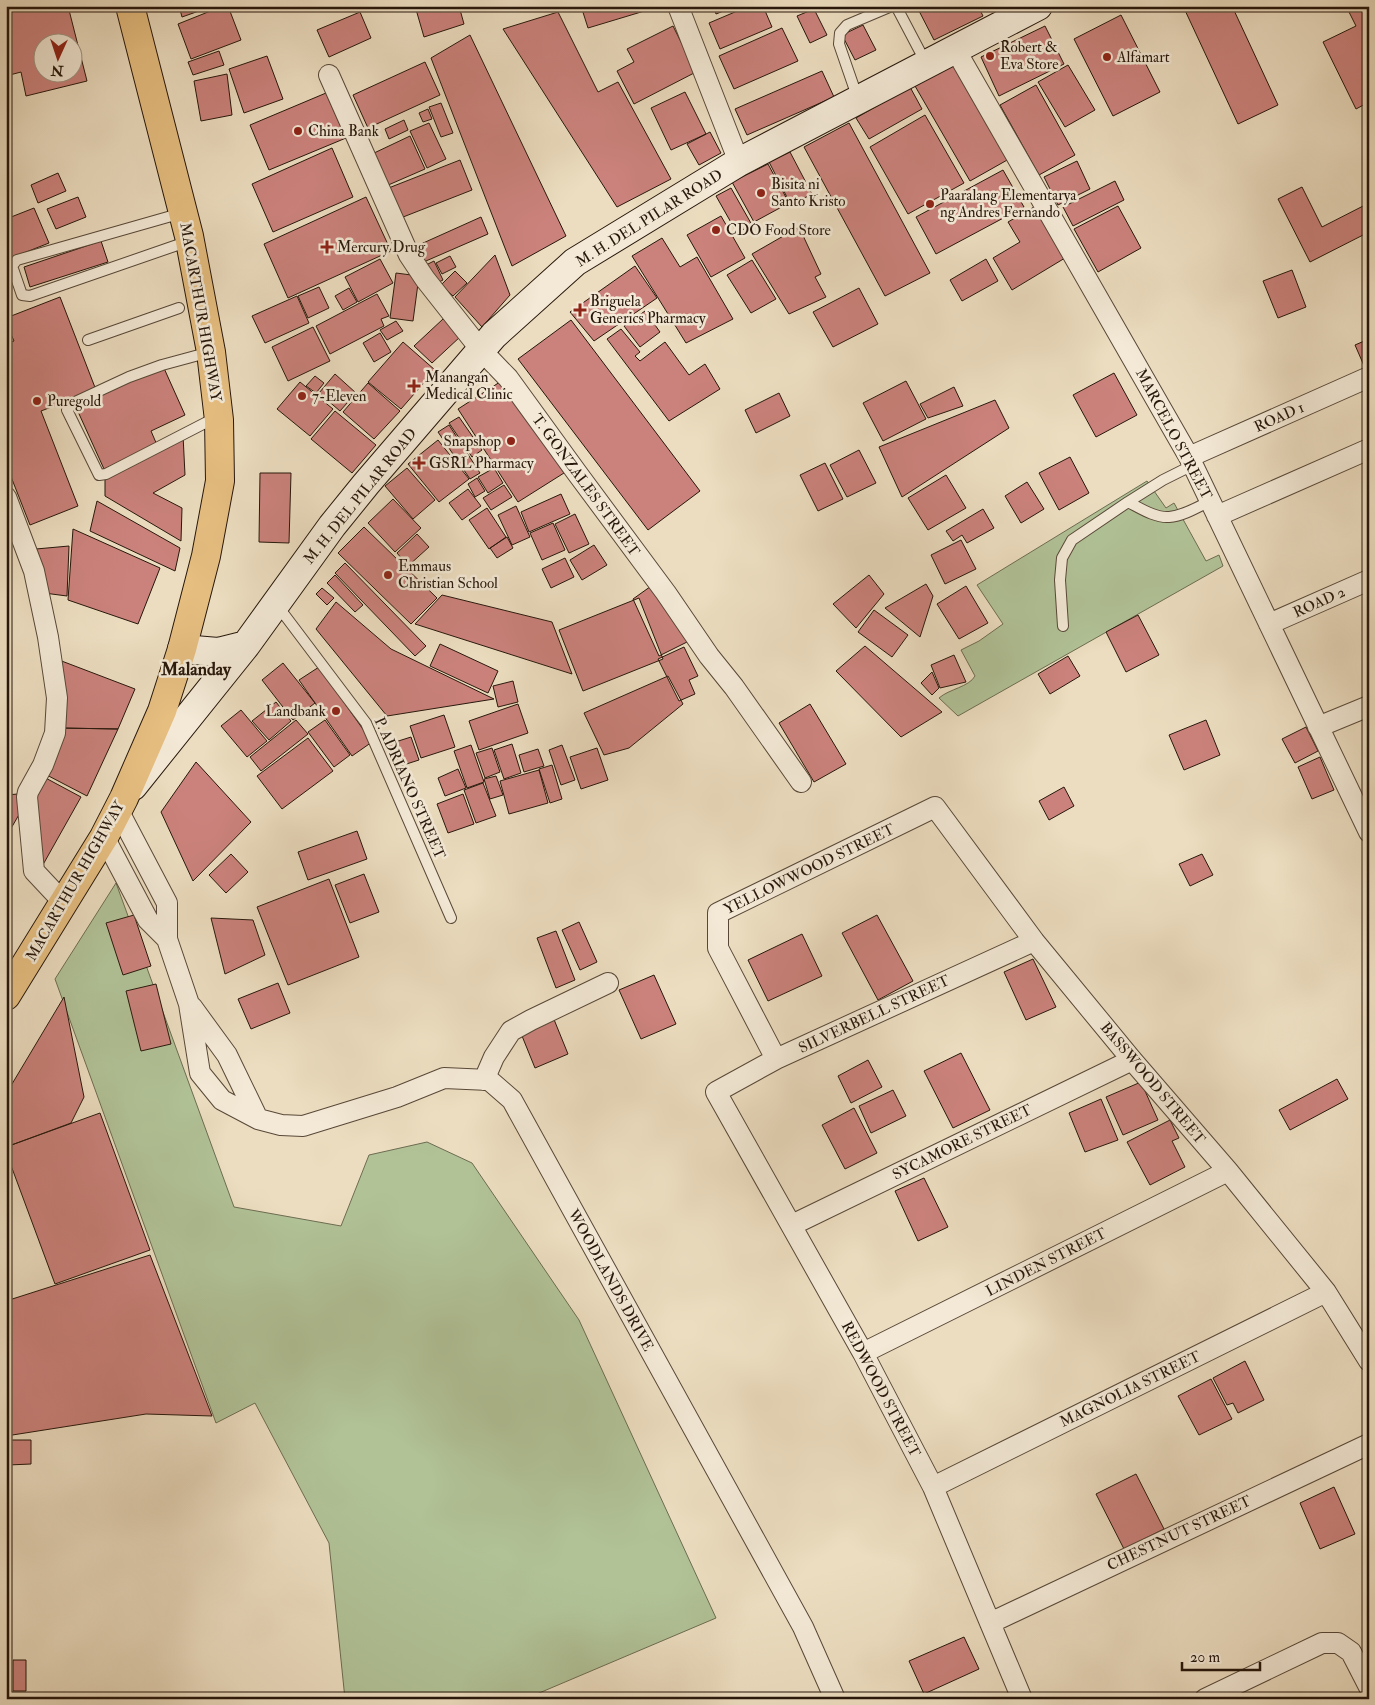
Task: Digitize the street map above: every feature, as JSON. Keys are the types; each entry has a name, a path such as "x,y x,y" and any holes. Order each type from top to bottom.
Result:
{"highway":[{"name":"MACARTHUR HIGHWAY","path":"6,996 104,837 121,804 162,711 182,650 206,556 220,482 219,420 211,352 190,241 130,6"}],"main road":[{"name":"M. H. DEL PILAR ROAD","path":"121,804 246,645 344,512 494,335 575,262 739,162 1038,6"},
{"path":"182,650 218,652 246,645"}],"street":[{"path":"678,6 739,162"},
{"name":"MARCELO STREET","path":"954,49 1191,461 1369,832"},
{"name":"T. GONZALES STREET","path":"329,75 410,255 426,280 481,350 508,378 666,593 709,656 801,782"},
{"name":"ROAD 1","path":"1191,461 1369,377"},
{"path":"1214,508 1369,449"},
{"path":"6,497 34,570 48,637 57,698 55,732 43,765 27,797 34,871 64,903"},
{"name":"ROAD 2","path":"1269,624 1369,580"},
{"path":"1318,727 1369,706"},
{"path":"121,804 167,903 167,939 189,1004 200,1073 222,1100 258,1120 281,1125 303,1126 397,1097 444,1078 484,1080 494,1057 511,1031 608,983"},
{"name":"BASSWOOD STREET","path":"935,807 1034,941 1132,1060 1228,1171 1326,1292 1369,1361"},
{"name":"YELLOWWOOD STREET","path":"776,1059 718,948 718,913 935,807"},
{"path":"104,837 148,920 167,939"},
{"name":"SILVERBELL STREET","path":"716,1092 776,1059 1034,941"},
{"path":"189,1004 227,1055 258,1120"},
{"name":"SYCAMORE STREET","path":"792,1225 1132,1060"},
{"name":"WOODLANDS DRIVE","path":"484,1080 489,1080 512,1100 803,1628 835,1699"},
{"name":"REDWOOD STREET","path":"716,1092 863,1353 933,1487 1022,1699"},
{"name":"LINDEN STREET","path":"863,1353 1228,1171"},
{"name":"MAGNOLIA STREET","path":"933,1487 1326,1292"},
{"name":"CHESTNUT STREET","path":"990,1622 1369,1444"},
{"path":"1205,1699 1322,1644 1338,1642 1351,1652 1369,1687"}],"lane":[{"path":"858,99 839,44 840,33 848,25 892,6"},
{"path":"896,6 926,64"},
{"path":"183,212 17,260 12,266 22,295 30,296 190,241"},
{"path":"88,340 179,308"},
{"path":"211,352 162,365 129,378 73,403 68,410 98,475 106,474 207,422 219,420"},
{"path":"1063,626 1060,580 1062,558 1072,540 1191,461"},
{"path":"1128,502 1154,514 1168,517 1188,511 1214,508"},
{"name":"P. ADRIANO STREET","path":"277,604 366,722 451,918"}],"green space":[{"path":"1147,481 1166,508 1174,503 1206,561 1219,555 1223,566 958,716 939,698 968,683 975,676 961,650 979,641 1003,624 977,585"},
{"path":"116,883 234,1207 341,1226 369,1155 427,1142 472,1163 579,1320 716,1618 525,1699 345,1699 329,1543 255,1403 216,1423 55,979"}],"building":[{"path":"6,6 68,6 75,32 32,32 32,82 82,82 82,61 87,81 26,96 21,72 6,76 6,21 8,21"},
{"path":"179,6 213,6 182,17"},
{"path":"223,6 228,6 241,40 191,59 178,24"},
{"path":"415,6 459,6 464,24 424,37"},
{"path":"581,6 661,6 588,28"},
{"path":"713,6 736,6 716,14"},
{"path":"749,6 763,6 772,27 720,49 709,23"},
{"path":"978,6 983,16 934,40 917,7"},
{"path":"1183,6 1232,6 1278,105 1238,124"},
{"path":"1346,6 1369,6 1369,102 1356,109 1323,42 1356,26"},
{"path":"814,9 827,35 810,43 797,16"},
{"path":"360,12 371,38 329,57 317,30"},
{"path":"558,12 598,92 618,82 671,179 617,207 503,29"},
{"path":"1121,15 1160,92 1113,116 1074,39"},
{"path":"863,25 876,50 855,60 842,35"},
{"path":"673,26 696,72 634,104 617,71 634,62 627,49"},
{"path":"1045,26 1064,64 999,96 981,57"},
{"path":"782,28 798,61 734,89 719,56"},
{"path":"470,35 566,236 512,266 431,58"},
{"path":"219,51 224,65 193,75 188,62"},
{"path":"267,56 283,99 244,113 229,69"},
{"path":"425,62 440,95 368,128 353,95"},
{"path":"954,64 1009,159 970,181 915,86"},
{"path":"1068,65 1095,110 1065,127 1038,82"},
{"path":"822,71 834,97 747,135 735,109"},
{"path":"227,74 232,115 201,121 194,81"},
{"path":"1036,85 1075,155 1039,175 1000,105"},
{"path":"910,87 922,109 869,139 856,118"},
{"path":"685,92 706,134 671,150 651,108"},
{"name":"China Bank","path":"326,93 346,138 269,170 250,125"},
{"path":"441,103 453,133 441,137 429,107"},
{"path":"428,109 432,119 423,122 419,113"},
{"path":"925,115 964,183 908,214 870,147"},
{"path":"404,120 408,130 389,139 385,129"},
{"path":"429,123 446,159 427,168 410,131"},
{"path":"849,123 930,273 885,296 804,147"},
{"path":"710,132 721,153 699,165 687,144"},
{"path":"410,136 425,169 386,186 372,154"},
{"path":"332,148 353,197 273,232 252,184"},
{"path":"790,152 812,194 791,205 769,162"},
{"path":"460,160 472,190 398,219 386,189"},
{"path":"1077,161 1090,189 1058,205 1044,177"},
{"name":"Bisita ni Santo Kristo","path":"768,164 789,203 754,222 732,182"},
{"path":"1003,170 1024,207 936,254 916,217"},
{"path":"58,173 66,191 38,203 31,185"},
{"path":"1115,181 1124,200 1073,226 1063,207"},
{"path":"1302,187 1322,227 1369,203 1369,232 1310,262 1278,199"},
{"path":"731,188 752,225 737,233 716,196"},
{"path":"78,197 86,217 56,229 47,209"},
{"name":"Mercury Drug","path":"366,197 391,251 288,298 264,244"},
{"path":"1118,206 1141,248 1098,272 1074,229"},
{"path":"1034,207 1065,258 1012,290 993,258 1020,242 1008,222"},
{"path":"34,208 49,243 6,260 6,219"},
{"path":"721,216 745,258 711,277 687,235"},
{"path":"481,217 488,234 419,264 412,248"},
{"path":"799,227 821,274 815,277 826,297 789,314 752,254"},
{"path":"662,238 680,267 697,257 733,319 686,343 632,256"},
{"path":"101,241 108,262 30,287 24,267"},
{"path":"495,255 510,295 482,327 455,297"},
{"path":"450,256 456,267 442,274 436,263"},
{"path":"380,259 393,283 358,302 345,277"},
{"path":"986,259 998,281 962,301 950,280"},
{"path":"752,260 776,299 751,313 727,275"},
{"path":"434,261 443,280 433,285 424,266"},
{"path":"635,266 657,298 594,341 570,312"},
{"path":"1292,270 1306,307 1278,318 1263,281"},
{"path":"455,271 467,283 453,296 441,285"},
{"path":"396,273 419,276 413,321 390,318"},
{"path":"319,287 329,308 308,318 298,296"},
{"path":"349,288 357,302 343,310 335,296"},
{"path":"859,288 878,324 833,347 813,312"},
{"path":"377,294 389,316 381,319 384,326 330,354 316,326"},
{"path":"297,296 309,323 265,343 252,316"},
{"name":"Puregold","path":"60,297 96,390 41,411 78,506 30,525 6,464 6,344 14,341 6,323 6,318"},
{"path":"645,311 660,332 640,347 624,326"},
{"path":"443,319 461,336 432,363 414,346"},
{"path":"571,320 700,491 648,530 518,359"},
{"path":"396,321 403,331 387,340 380,330"},
{"path":"313,327 330,361 288,381 272,347"},
{"path":"621,329 640,352 635,356 640,361 665,342 689,375 705,364 720,389 669,421 607,339"},
{"path":"380,333 391,352 374,362 363,343"},
{"path":"1369,339 1369,366 1365,368 1355,345"},
{"path":"403,342 435,370 401,409 368,382"},
{"path":"163,366 185,415 151,431 157,445 104,469 75,405"},
{"path":"1114,373 1137,415 1096,437 1073,395"},
{"path":"335,374 356,393 340,411 319,393"},
{"path":"315,376 324,383 316,393 306,386"},
{"name":"Snapshop","path":"503,380 564,473 518,502 458,409"},
{"path":"906,381 926,419 883,441 863,403"},
{"name":"7-Eleven","path":"300,382 333,409 310,436 277,409"},
{"path":"368,383 400,411 374,439 343,412"},
{"path":"954,387 963,406 928,418 920,404"},
{"path":"779,393 790,416 756,433 745,410"},
{"path":"995,400 1009,428 902,497 879,447"},
{"path":"335,411 376,445 352,473 311,439"},
{"path":"459,417 482,450 472,457 449,423"},
{"path":"449,425 480,473 470,479 438,432"},
{"path":"183,435 185,475 153,493 182,508 181,541 105,496 105,479"},
{"path":"438,440 469,479 439,502 408,464"},
{"path":"859,450 876,483 847,497 830,465"},
{"path":"1070,457 1089,493 1059,510 1039,473"},
{"path":"825,463 843,499 818,511 800,475"},
{"path":"407,468 435,500 413,519 385,486"},
{"path":"494,468 503,483 488,493 478,477"},
{"path":"260,473 291,473 289,543 259,542"},
{"path":"946,475 966,508 928,530 908,498"},
{"path":"477,478 485,491 475,497 468,484"},
{"path":"1027,482 1044,509 1021,523 1005,496"},
{"path":"504,485 512,497 491,510 483,498"},
{"path":"468,489 481,506 462,520 449,503"},
{"path":"561,494 570,514 529,532 521,512"},
{"path":"393,499 421,528 395,552 368,523"},
{"path":"97,501 180,548 175,571 90,531"},
{"path":"516,506 530,537 512,545 498,515"},
{"path":"487,508 506,537 489,549 469,520"},
{"path":"983,509 994,528 967,543 962,535 953,541 946,531"},
{"path":"575,514 589,544 569,553 555,524"},
{"path":"553,523 565,550 542,560 530,533"},
{"name":"Emmaus Christian School","path":"364,527 437,598 411,624 338,553"},
{"path":"73,529 160,568 138,624 68,600"},
{"path":"417,534 429,547 408,566 397,553"},
{"path":"507,537 513,548 497,558 490,548"},
{"path":"961,540 976,569 945,584 931,555"},
{"path":"594,545 607,565 582,580 570,560"},
{"path":"69,546 67,596 44,593 36,549"},
{"path":"565,558 574,577 551,588 542,569"},
{"path":"345,563 426,646 415,656 335,573"},
{"path":"335,575 363,605 355,612 327,583"},
{"path":"869,575 884,594 856,628 833,604"},
{"path":"654,584 691,640 659,656 633,599"},
{"path":"926,584 933,596 920,637 885,608"},
{"path":"966,586 988,623 959,639 937,604"},
{"path":"322,588 334,598 327,605 316,594"},
{"path":"442,595 552,622 572,674 415,624"},
{"path":"639,598 663,659 583,691 559,630"},
{"path":"336,602 391,649 494,699 387,716 316,629"},
{"path":"874,610 908,635 892,657 858,632"},
{"path":"1138,615 1159,655 1126,672 1106,632"},
{"path":"440,644 498,671 488,693 430,666"},
{"path":"865,646 942,712 901,737 836,671"},
{"path":"684,647 698,676 689,680 695,694 679,701 658,659"},
{"path":"954,655 966,682 940,688 931,665"},
{"path":"1068,656 1080,676 1050,694 1038,674"},
{"path":"59,660 135,689 118,729 60,728"},
{"path":"283,663 315,703 293,720 262,680"},
{"name":"Landbank","path":"319,667 372,742 352,756 299,680"},
{"path":"932,672 939,688 932,695 921,683"},
{"path":"668,676 683,704 629,748 604,755 584,713"},
{"path":"513,681 518,702 498,707 493,686"},
{"path":"276,702 291,721 269,740 252,721"},
{"path":"518,704 528,733 479,750 469,721"},
{"path":"810,704 846,764 814,782 779,723"},
{"path":"241,710 267,741 247,757 221,726"},
{"path":"444,715 455,747 421,758 410,726"},
{"path":"296,720 308,734 261,771 250,757"},
{"path":"325,720 350,755 334,767 308,732"},
{"path":"1206,720 1220,755 1184,770 1169,735"},
{"path":"1306,727 1318,751 1295,763 1282,739"},
{"path":"60,728 118,729 87,796 41,772"},
{"path":"411,737 419,760 397,767 389,744"},
{"path":"308,738 333,771 282,809 257,776"},
{"path":"512,744 521,773 504,779 494,750"},
{"path":"471,745 484,782 467,788 454,751"},
{"path":"562,745 575,780 561,785 549,750"},
{"path":"492,748 500,772 485,778 476,753"},
{"path":"597,748 608,780 581,789 570,757"},
{"path":"538,749 544,766 524,772 519,755"},
{"path":"1320,757 1334,790 1312,799 1298,767"},
{"path":"196,762 251,822 193,881 161,812"},
{"path":"552,765 562,799 550,803 539,769"},
{"path":"458,769 466,788 445,796 438,778"},
{"path":"539,770 548,803 509,814 500,781"},
{"path":"40,775 81,797 40,870 30,793"},
{"path":"496,776 503,795 490,799 484,779"},
{"path":"483,783 496,816 476,823 464,790"},
{"path":"1064,787 1074,806 1049,820 1039,801"},
{"path":"18,794 24,806 6,837 6,795"},
{"path":"463,794 474,824 448,833 437,804"},
{"path":"357,831 367,859 308,880 298,852"},
{"path":"231,854 248,872 226,893 209,875"},
{"path":"1202,854 1213,875 1190,886 1179,864"},
{"path":"364,874 379,912 350,923 335,885"},
{"path":"329,879 359,957 288,985 257,907"},
{"path":"134,915 151,966 123,975 106,923"},
{"path":"877,915 913,981 878,1000 842,933"},
{"path":"211,918 253,920 265,955 225,974"},
{"path":"579,922 597,962 580,970 562,930"},
{"path":"556,931 575,980 556,988 537,938"},
{"path":"802,934 822,976 768,1001 748,960"},
{"path":"1033,959 1056,1007 1026,1020 1004,972"},
{"path":"654,975 676,1024 641,1039 619,990"},
{"path":"278,983 290,1013 251,1029 238,999"},
{"path":"156,984 171,1044 141,1051 126,991"},
{"path":"64,997 84,1097 71,1123 6,1147 6,1094"},
{"path":"553,1017 568,1054 535,1068 520,1031"},
{"path":"961,1053 990,1110 953,1128 924,1071"},
{"path":"868,1060 882,1087 851,1103 838,1076"},
{"path":"1337,1079 1348,1099 1290,1130 1279,1110"},
{"path":"1141,1082 1158,1120 1123,1135 1106,1097"},
{"path":"893,1090 906,1116 871,1133 859,1106"},
{"path":"1101,1099 1118,1140 1085,1152 1069,1113"},
{"path":"854,1108 877,1153 845,1169 822,1125"},
{"path":"100,1113 150,1250 55,1284 6,1152 6,1147"},
{"path":"1170,1120 1179,1138 1172,1141 1185,1167 1150,1185 1127,1142"},
{"path":"924,1178 948,1227 918,1241 895,1191"},
{"path":"150,1255 212,1416 146,1414 6,1436 6,1301"},
{"path":"1245,1361 1264,1400 1238,1413 1233,1403 1227,1405 1213,1378"},
{"path":"1211,1379 1232,1419 1199,1435 1178,1396"},
{"path":"8,1440 31,1440 31,1464 8,1465"},
{"path":"1136,1474 1164,1529 1124,1549 1096,1494"},
{"path":"1334,1487 1355,1534 1320,1549 1300,1503"},
{"path":"964,1637 979,1669 924,1694 909,1661"},
{"path":"13,1660 26,1660 26,1691 13,1691"}],"place":[{"name":"Robert & Eva Store","path":"990,56"},
{"name":"Alfamart","path":"1107,57"},
{"name":"China Bank","path":"298,131"},
{"name":"Bisita ni Santo Kristo","path":"761,193"},
{"name":"Paaralang Elementarya ng Andres Fernando","path":"930,204"},
{"name":"CDO Food Store","path":"716,230"},
{"name":"Mercury Drug","path":"327,247"},
{"name":"Briguela Generics Pharmacy","path":"580,310"},
{"name":"Manangan Medical Clinic","path":"414,386"},
{"name":"7-Eleven","path":"302,396"},
{"name":"Puregold","path":"37,401"},
{"name":"Snapshop","path":"511,441"},
{"name":"GSRL Pharmacy","path":"419,463"},
{"name":"Emmaus Christian School","path":"388,575"},
{"name":"Landbank","path":"336,711"}],"district":[{"name":"Malanday","path":"196,669"}]}
